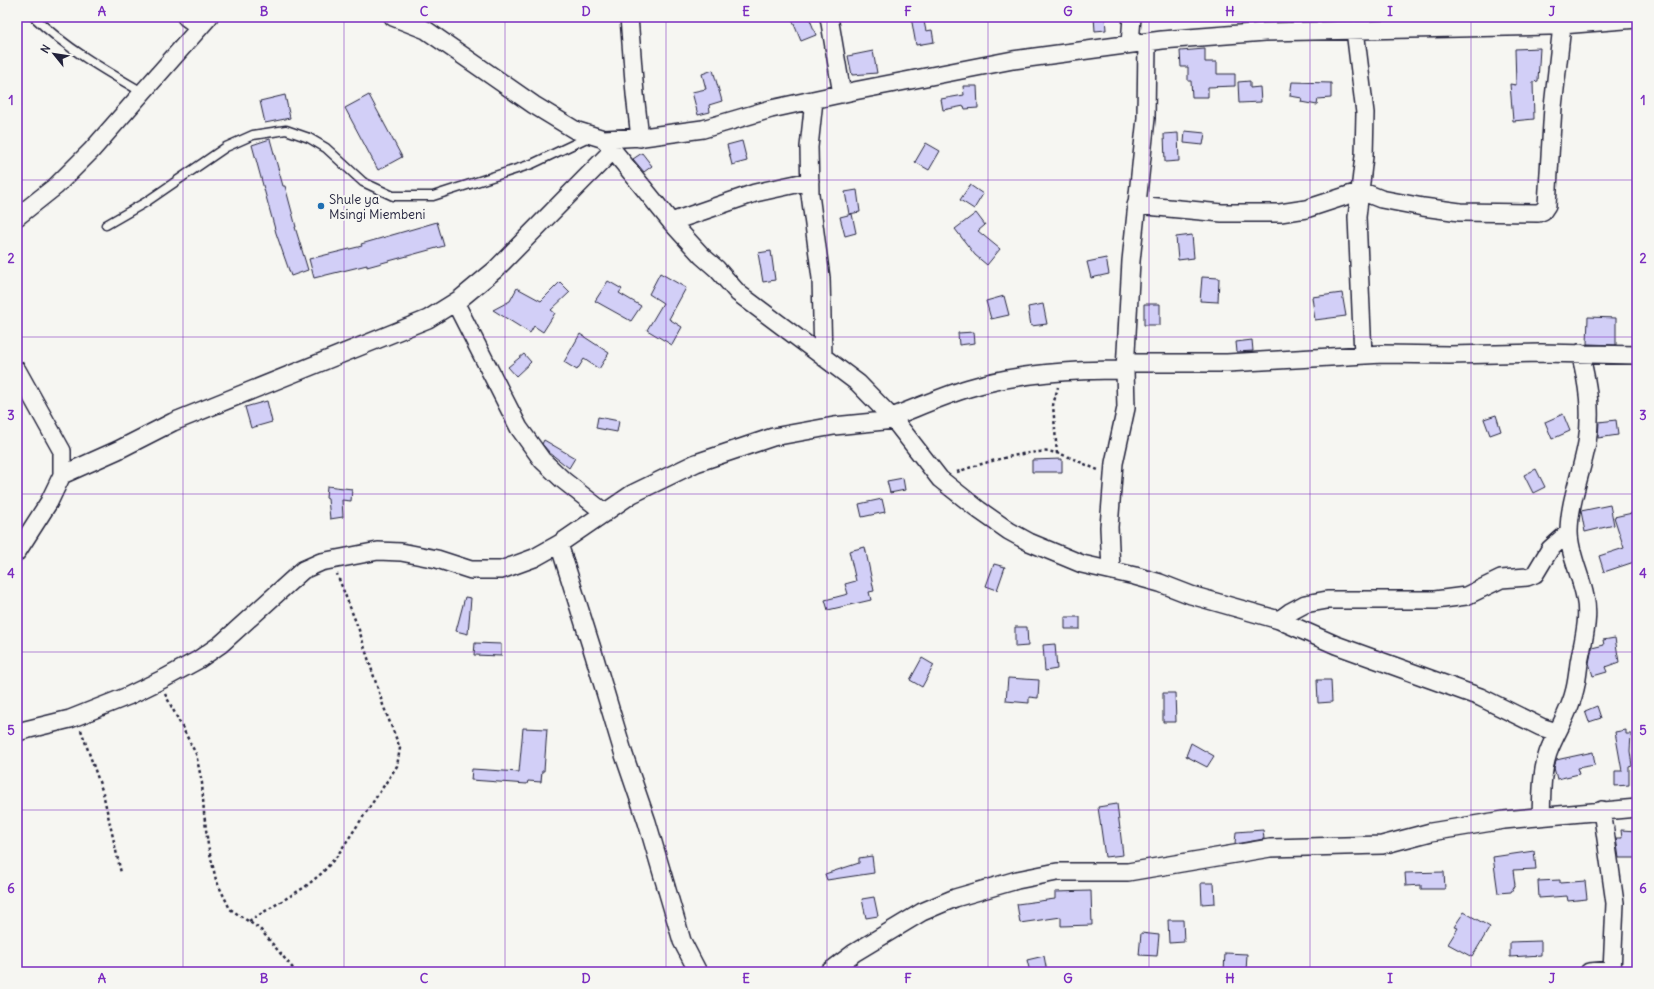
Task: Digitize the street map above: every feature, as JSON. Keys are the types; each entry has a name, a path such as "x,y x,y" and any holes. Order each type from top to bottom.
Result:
{"street":[{"path":"18,214 56,186 91,151 204,22 186,17"},
{"path":"392,17 426,30 534,105 576,130 603,141 640,138 703,129 771,109 1013,60 1138,43 1265,32 1637,19"},
{"path":"629,17 634,86 640,138"},
{"path":"829,17 842,94"},
{"path":"1110,570 1109,527 1113,475 1126,408 1126,367 1136,205 1146,118 1138,43 1132,17"},
{"path":"1136,205 1222,213 1280,213 1306,209 1361,191 1381,199 1460,212 1526,214 1543,211 1547,205 1548,198 1553,107 1563,21"},
{"path":"1354,30 1365,113 1361,191 1357,217 1363,355"},
{"path":"814,100 809,147 810,181 821,278 823,357"},
{"path":"603,141 702,256 717,269 738,293 858,383 893,418 940,479 979,510 1009,531 1082,564 1160,583 1191,595 1278,620 1336,645 1480,697 1541,727 1557,732"},
{"path":"62,475 118,450 173,422 428,319 455,302 495,270 603,141"},
{"path":"672,222 755,192 810,181"},
{"path":"455,302 518,428 542,460 558,475 605,512"},
{"path":"1541,816 1542,776 1548,753 1557,732 1567,716 1575,690 1587,614 1585,597 1572,552 1569,532 1571,514 1587,442 1589,411 1588,383 1580,353"},
{"path":"17,732 77,716 128,696 198,660 220,644 303,570 321,562 378,551 401,552 437,559 470,570 501,570 534,558 559,544 632,494 696,463 772,437 834,426 893,418 970,388 1024,377 1068,371 1363,355 1580,353 1637,355"},
{"path":"17,370 62,451 62,475 49,502 17,552"},
{"path":"1278,620 1305,604 1326,600 1435,600 1466,596 1501,579 1527,577 1535,574 1550,549 1569,532"},
{"path":"559,544 624,755 647,822 682,941 698,972"},
{"path":"829,972 854,953 922,912 955,898 1017,880 1057,872 1128,872 1270,848 1382,845 1431,832 1504,820 1637,808"},
{"path":"1588,972 1612,971 1615,903 1602,810"}],"lane":[{"path":"34,17 53,35 94,64 142,92"},
{"path":"106,225 146,202 226,147 253,135 286,130 309,138 326,148 363,182 393,196 433,196 603,141"}],"path":[{"path":"1057,454 1053,406 1055,393 1068,371"},
{"path":"940,479 969,468 1005,458 1035,452 1057,454 1069,457 1113,475"},
{"path":"249,920 305,887 322,873 337,856 397,766 400,748 383,705 359,630 332,560"},
{"path":"159,681 196,754 202,783 208,845 216,880 230,908 260,929 296,972"},
{"path":"77,716 103,793 121,873"}],"building":[{"path":"791,17 809,17 816,35 801,41"},
{"path":"911,17 923,17 926,31 932,30 934,42 916,45"},
{"path":"1094,17 1105,17 1106,30 1095,31"},
{"path":"1540,48 1538,81 1533,82 1534,119 1513,121 1510,84 1516,85 1515,49"},
{"path":"1205,49 1205,62 1217,62 1217,74 1235,74 1235,86 1208,87 1208,97 1192,97 1191,81 1188,81 1188,67 1181,67 1180,51"},
{"path":"873,51 877,73 852,75 848,56"},
{"path":"713,70 722,101 709,105 710,112 698,115 692,92 706,89 702,74"},
{"path":"1250,81 1250,88 1260,87 1261,102 1239,103 1238,82"},
{"path":"1292,82 1331,83 1331,98 1318,99 1317,105 1301,102 1302,98 1290,96"},
{"path":"963,86 977,86 978,108 965,109 964,106 943,110 941,99 964,95"},
{"path":"285,95 290,118 265,123 260,101"},
{"path":"369,95 402,157 378,170 345,108"},
{"path":"1185,131 1205,133 1203,145 1184,143"},
{"path":"1178,133 1179,161 1165,162 1164,134"},
{"path":"270,139 283,186 285,186 308,270 291,276 276,233 252,145"},
{"path":"742,141 747,161 732,165 727,145"},
{"path":"926,143 940,151 929,170 915,162"},
{"path":"642,153 652,166 644,172 633,159"},
{"path":"970,185 983,194 974,209 960,200"},
{"path":"857,190 860,212 849,214 845,192"},
{"path":"976,213 985,225 978,231 1000,249 987,265 975,255 955,229"},
{"path":"852,214 856,233 845,236 840,217"},
{"path":"437,222 444,246 367,267 367,265 314,278 309,259 362,246 361,244"},
{"path":"1192,235 1194,258 1178,260 1176,237"},
{"path":"771,251 775,280 763,282 758,253"},
{"path":"1106,258 1109,274 1091,278 1087,262"},
{"path":"660,273 686,288 669,319 682,327 672,345 647,330 663,303 649,294"},
{"path":"1202,277 1219,278 1218,302 1200,301"},
{"path":"608,281 622,289 619,293 641,306 631,321 595,301"},
{"path":"560,282 570,292 551,310 555,313 543,332 534,326 530,333 493,310 510,301 517,288 541,301"},
{"path":"1342,293 1346,316 1315,320 1312,297"},
{"path":"1004,296 1009,315 991,319 986,301"},
{"path":"1043,304 1047,324 1031,326 1028,307"},
{"path":"1144,304 1160,304 1160,325 1144,325"},
{"path":"1588,317 1616,318 1616,345 1587,344"},
{"path":"974,332 975,343 959,345 958,333"},
{"path":"580,334 609,353 599,369 584,359 577,370 564,362"},
{"path":"1252,340 1253,351 1237,352 1236,342"},
{"path":"524,354 531,362 516,376 508,367"},
{"path":"267,401 272,422 251,428 245,407"},
{"path":"1563,414 1570,431 1552,439 1545,422"},
{"path":"1496,415 1501,431 1490,435 1484,419"},
{"path":"598,417 619,421 617,432 596,428"},
{"path":"1616,420 1618,435 1598,438 1599,422"},
{"path":"544,440 575,458 569,468 550,453 542,444"},
{"path":"1062,459 1062,472 1032,472 1032,460"},
{"path":"1536,469 1545,487 1533,493 1524,475"},
{"path":"903,478 905,490 890,493 887,481"},
{"path":"327,486 352,489 351,501 342,500 343,517 330,519 328,499 326,498"},
{"path":"882,499 885,512 862,517 859,504"},
{"path":"1610,505 1614,525 1585,532 1581,511"},
{"path":"1637,512 1637,561 1604,572 1599,556 1624,548 1614,517"},
{"path":"865,547 874,591 869,592 871,600 828,610 825,600 848,594 845,584 856,581 849,551"},
{"path":"994,564 1005,567 997,590 986,586"},
{"path":"465,597 471,598 468,634 456,631"},
{"path":"1065,617 1080,617 1080,629 1065,629"},
{"path":"1015,627 1027,627 1028,646 1015,647"},
{"path":"1615,638 1619,662 1605,667 1607,672 1593,676 1589,663 1592,648 1604,645 1603,640"},
{"path":"475,643 501,644 501,656 474,655"},
{"path":"1055,644 1057,669 1045,671 1043,645"},
{"path":"922,658 934,665 922,687 910,680"},
{"path":"1008,678 1039,680 1038,698 1029,697 1029,703 1006,701"},
{"path":"1317,680 1331,680 1332,702 1318,703"},
{"path":"1163,693 1175,693 1176,722 1163,722"},
{"path":"1597,706 1601,718 1589,722 1585,711"},
{"path":"523,728 547,729 544,771 542,771 541,782 528,781 527,784 471,780 472,769 519,772"},
{"path":"1626,730 1626,734 1631,734 1630,751 1632,766 1629,767 1629,785 1615,786 1615,771 1622,771 1615,732"},
{"path":"1191,743 1214,756 1207,767 1186,756"},
{"path":"1593,752 1595,765 1577,768 1579,774 1557,779 1554,768 1556,760"},
{"path":"1117,804 1123,855 1105,857 1098,807"},
{"path":"1263,830 1264,839 1235,844 1236,832"},
{"path":"1621,830 1637,831 1637,858 1619,858 1616,838 1622,838"},
{"path":"1534,851 1536,869 1513,870 1515,885 1511,892 1498,893 1493,857"},
{"path":"872,856 874,873 827,880 825,874 859,863 859,858"},
{"path":"1444,872 1445,889 1421,889 1421,885 1406,886 1405,873"},
{"path":"1560,880 1560,883 1585,881 1587,899 1568,901 1567,896 1539,898 1538,881"},
{"path":"1201,883 1214,883 1215,903 1202,904"},
{"path":"1091,891 1092,925 1061,926 1061,917 1020,923 1017,904 1055,899 1055,892"},
{"path":"874,897 878,916 866,918 862,899"},
{"path":"1464,912 1490,927 1472,957 1448,944 1458,928 1454,927"},
{"path":"1168,920 1183,920 1184,942 1169,943"},
{"path":"1141,933 1159,935 1157,956 1139,955"},
{"path":"1541,941 1541,955 1510,957 1510,942"},
{"path":"1225,953 1247,954 1246,972 1224,971"},
{"path":"1044,956 1047,972 1030,972 1027,960"}],"place":[{"name":"Shule ya Msingi Miembeni","path":"321,206"}]}
